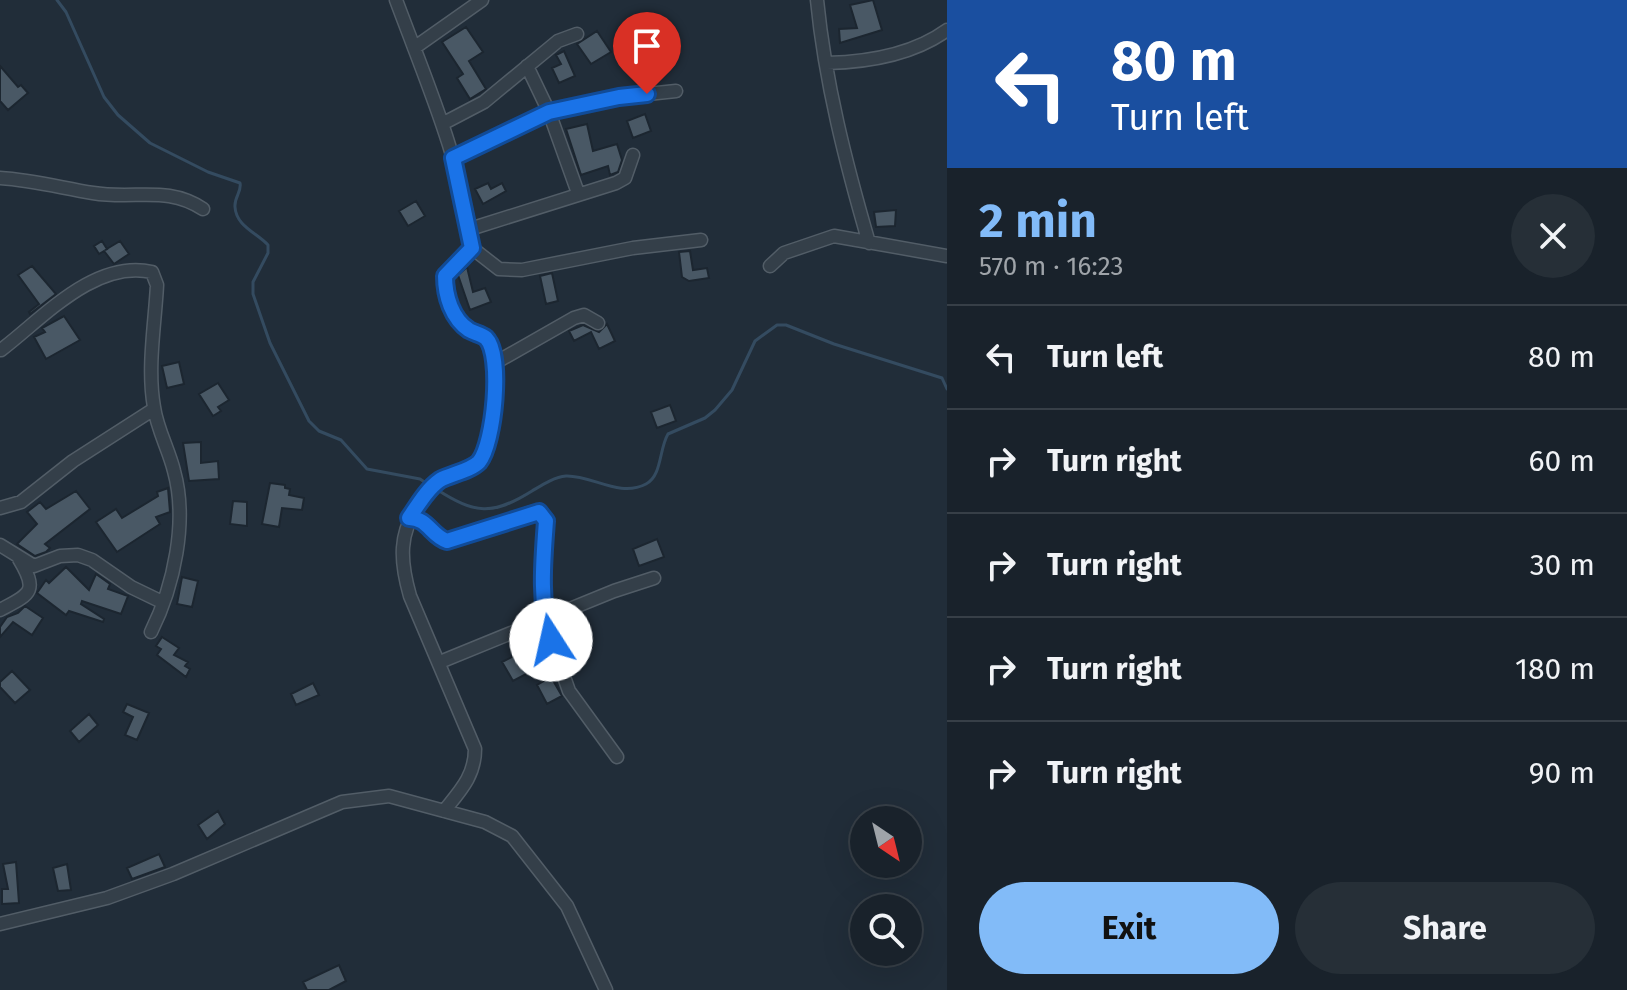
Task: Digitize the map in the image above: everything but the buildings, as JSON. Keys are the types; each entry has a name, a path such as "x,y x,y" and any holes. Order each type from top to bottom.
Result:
{"street":[{"path":"396,0 453,158 472,248 499,269 522,270 633,248 701,240"},
{"path":"414,48 482,0"},
{"path":"817,0 853,189 869,243"},
{"path":"827,63 900,53 929,43 947,30"},
{"path":"442,124 484,102 558,41 577,34"},
{"path":"527,66 549,112 578,193"},
{"path":"453,158 549,112 619,97 676,91"},
{"path":"470,229 625,178 633,155"},
{"path":"0,178 129,197 178,195 203,209"},
{"path":"770,266 784,253 834,236 947,256"},
{"path":"444,811 470,778 475,764 475,749 410,596 404,575 403,533 409,518 432,486 478,463 488,443 495,363 485,337 468,329 454,314 445,289 445,276 472,248"},
{"path":"1,350 86,284 117,271 135,268 152,272 157,285 152,376 154,409 175,473 181,501 181,529 151,632"},
{"path":"495,363 574,318 584,315 598,323"},
{"path":"0,508 31,496 73,461 154,409"},
{"path":"409,518 423,520 441,539 447,541 539,512 546,521 544,620 569,691 617,757"},
{"path":"0,545 34,566 60,556 78,555 92,560 131,587 162,602"},
{"path":"0,610 27,594 31,587 31,578 19,559"},
{"path":"440,662 654,578"},
{"path":"0,924 133,889 342,802 389,796 485,822 512,836 567,906 606,990"}],"waterway":[{"path":"57,0 66,12 104,97 118,115 150,143 208,172 240,183 236,214 268,245 268,253 253,282 253,294 270,343 309,421 319,431 341,440 367,469 420,479 429,485"},
{"path":"436,489 462,503 484,509 506,505 548,482 566,476 626,489 646,484 658,469 668,434 705,418 715,410 732,390 755,341 777,325 786,325 834,344 942,378 947,389"}],"route":[{"path":"551,640 544,620 546,521 543,515 532,512 447,541 441,539 423,520 409,518 432,486 478,463 488,443 494,392 492,348 485,337 468,329 454,314 445,289 445,276 472,248 453,158 549,112 647,94"}]}
